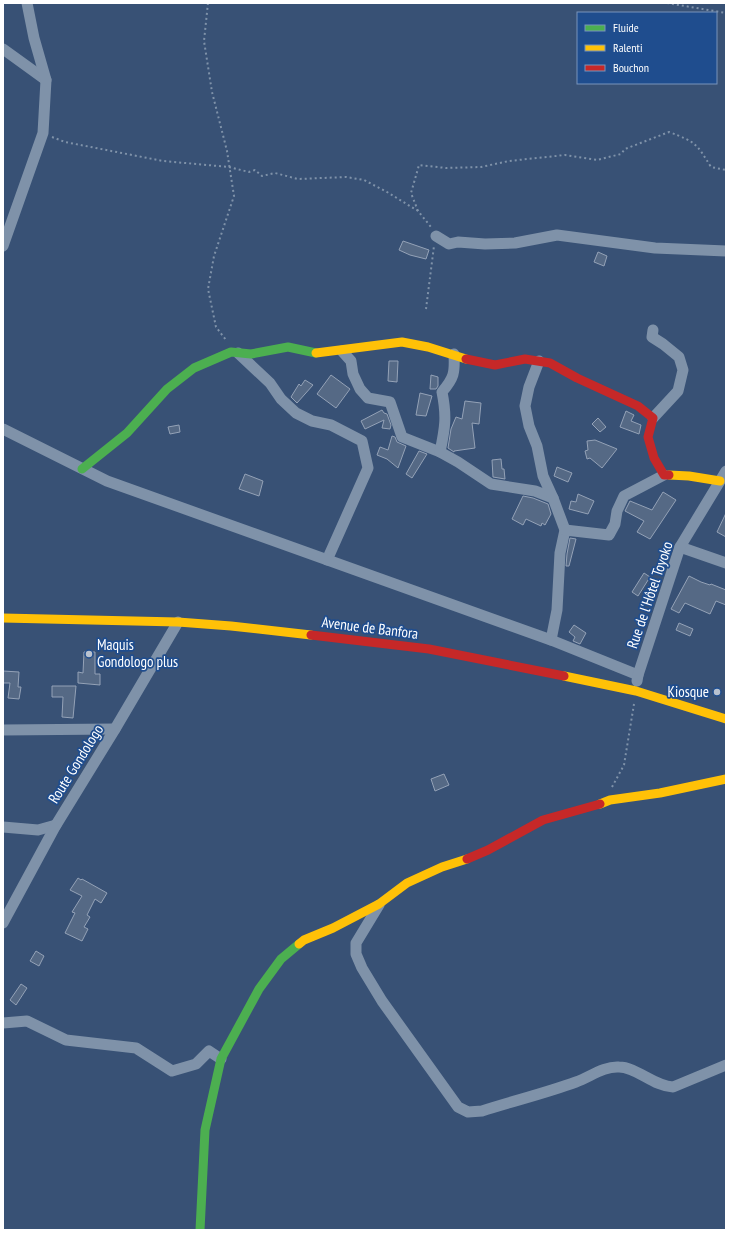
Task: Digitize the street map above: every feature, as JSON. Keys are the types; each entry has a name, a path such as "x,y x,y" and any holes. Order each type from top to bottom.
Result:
{"street":[{"path":"3,246 43,133 46,80 34,38 27,3"},
{"path":"3,49 46,80"},
{"path":"436,236 449,244 458,242 485,244 515,243 557,235 655,248 726,251"},
{"path":"653,330 652,337 678,357 683,370 678,392 653,418 648,437 654,458 664,475"},
{"path":"82,469 127,432 167,389 194,368 231,352 251,354 288,346 313,353 402,342 428,346 470,360 495,365 525,359 550,363 577,378 638,406 653,418"},
{"path":"342,350 351,361 353,374 360,390 368,398 390,402 402,437 440,452 491,484 534,491 553,498"},
{"path":"238,353 270,382 281,399 296,413 312,421 331,425 362,441 368,468 327,560"},
{"path":"440,452 445,429 446,411 442,392 452,381 454,354"},
{"path":"539,362 529,387 524,406 528,426 537,446 543,476 565,530 560,553 557,610 551,640"},
{"path":"3,429 107,481 551,640 638,675"},
{"name":"Rue de l'Hôtel Toyoko","path":"636,691 638,675 680,547 726,471"},
{"path":"565,530 609,535 615,524 617,511 624,496 664,475 689,476 720,482"},
{"path":"680,547 726,563"},
{"name":"Avenue de Banfora","path":"3,618 178,622 231,626 429,649 636,691 726,719"},
{"name":"Route Gondologo","path":"3,923 56,825 178,622"},
{"path":"4,732 115,729"},
{"path":"200,1230 205,1130 222,1059 259,989 281,960 304,940 333,928 379,904 406,883 442,867 466,860 488,850 543,820 601,804 610,800 660,793 726,779"},
{"path":"3,827 38,830 56,825"},
{"path":"379,904 356,943 356,954 362,968 382,1001 458,1107 468,1112 482,1111 576,1082 611,1067 622,1067 659,1084 673,1087 726,1065"},
{"path":"3,1023 27,1021 66,1040 136,1048 172,1070 196,1064 209,1051 222,1059"}],"path":[{"path":"208,3 204,41 212,92 234,196 214,256 208,289 216,327 238,353"},
{"path":"667,3 726,13"},
{"path":"426,309 432,255 436,236 418,211 411,193 419,165 446,168 481,167 509,161 565,155 597,160 621,154 625,149 669,132 690,140 698,147 711,167 726,170"},
{"path":"43,133 65,142 163,160 229,167 250,172 255,170 262,176 275,173 298,179 346,177 364,180 418,211"},
{"path":"601,804 624,765 636,691"}],"building":[{"path":"403,241 429,250 426,259 410,255 399,250"},
{"path":"598,252 607,256 604,266 594,262"},
{"path":"389,361 398,361 397,382 388,381"},
{"path":"331,375 350,389 336,408 317,394"},
{"path":"431,375 438,377 438,386 436,389 430,389"},
{"path":"305,380 313,385 297,403 291,397 299,384 301,386"},
{"path":"420,393 432,396 426,416 416,415"},
{"path":"465,401 481,403 479,424 472,423 475,448 454,452 448,448 451,429 456,417 462,419"},
{"path":"382,410 387,414 391,425 390,429 382,428 384,420 365,429 361,421"},
{"path":"626,411 634,415 631,421 641,425 639,434 620,427"},
{"path":"598,418 606,427 600,432 592,424"},
{"path":"179,425 180,432 170,434 168,427"},
{"path":"392,436 395,437 397,442 406,446 398,468 387,459 377,455 380,447 388,450"},
{"path":"595,440 617,449 602,468 590,458 587,459 585,451 588,450 587,441"},
{"path":"419,451 427,454 412,478 406,474"},
{"path":"501,459 505,479 493,477 492,460"},
{"path":"557,467 572,473 568,482 554,476"},
{"path":"245,474 263,481 259,496 239,489"},
{"path":"663,492 676,500 650,539 637,532 644,521 625,511 630,501 652,510"},
{"path":"578,494 594,501 588,514 569,509 571,501 576,502"},
{"path":"523,496 548,504 551,514 545,525 542,523 541,526 526,519 523,525 512,519"},
{"path":"726,513 726,537 717,532"},
{"path":"570,538 576,539 569,566 566,566 567,554"},
{"path":"644,573 650,577 638,596 632,592"},
{"path":"689,576 701,582 726,590 726,605 716,601 710,614 685,603 679,613 671,609"},
{"path":"679,623 693,629 690,636 676,630"},
{"path":"574,625 586,633 580,644 573,641 575,637 569,632"},
{"path":"84,652 95,652 95,674 100,674 100,685 78,683 78,672 83,673"},
{"path":"3,671 19,672 18,687 21,687 19,699 8,698 10,683 3,683"},
{"path":"52,686 76,686 73,718 62,717 63,697 52,697"},
{"path":"444,774 449,785 435,791 431,779"},
{"path":"78,878 107,893 101,903 95,899 87,915 90,917 84,927 88,929 82,941 65,933 75,913 72,912 82,896 70,890"},
{"path":"36,951 44,956 39,966 30,961"},
{"path":"21,984 27,988 16,1005 10,1000"}],"traffic: fast":[{"path":"82,469 127,433 167,389 194,368 231,352 251,354 288,347 316,353"},
{"path":"200,1230 205,1130 221,1059 259,989 281,959 299,944"}],"traffic: slow":[{"path":"316,353 402,342 428,347 466,359"},
{"path":"669,475 689,476 720,481"},
{"path":"3,618 178,622 311,635"},
{"path":"564,676 636,691 726,719"},
{"path":"600,804 610,800 660,793 726,779"},
{"path":"299,944 304,940 333,928 379,904 407,883 442,867 467,859"}],"traffic: jam":[{"path":"466,359 495,365 525,359 550,363 577,378 638,406 653,418 648,437 654,458 664,475 669,475"},
{"path":"311,635 429,649 564,676"},
{"path":"467,859 488,850 543,820 600,804"}],"place":[{"name":"Maquis Gondologo plus","path":"89,654"},
{"name":"Kiosque","path":"717,692"}]}
